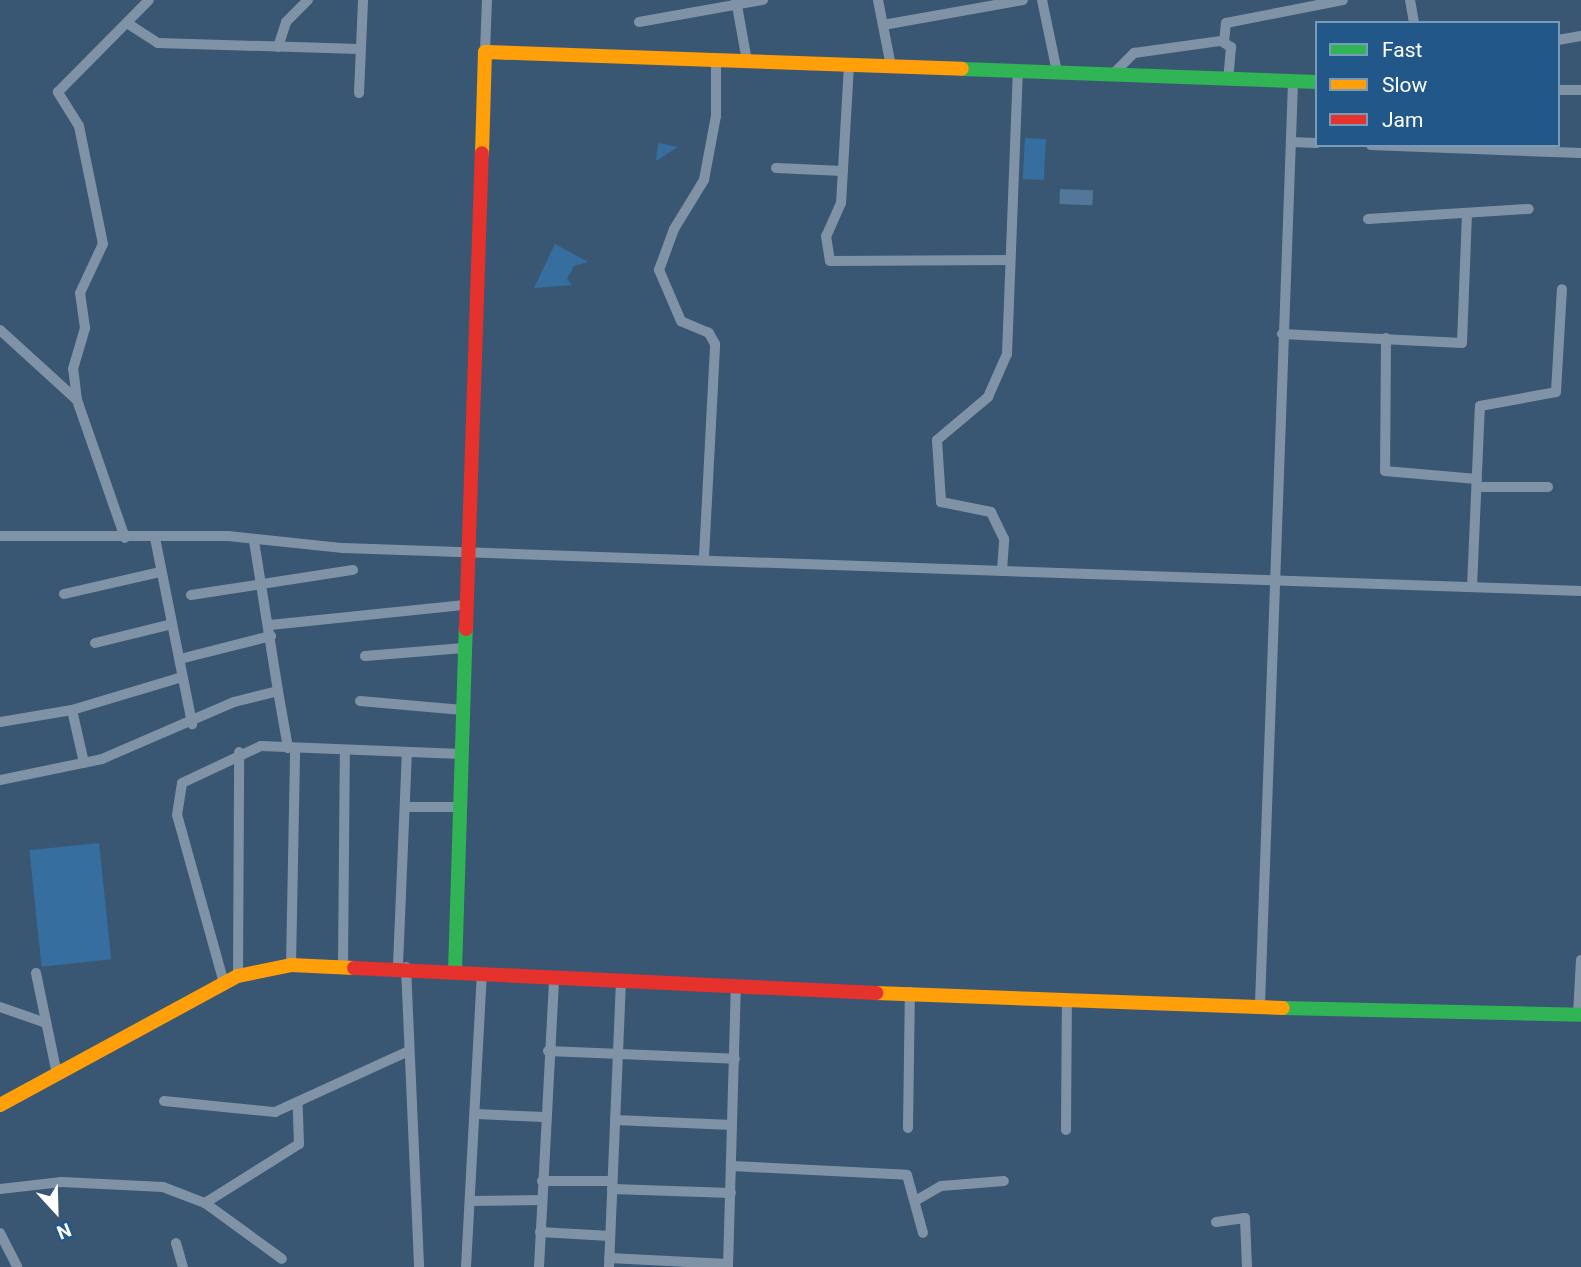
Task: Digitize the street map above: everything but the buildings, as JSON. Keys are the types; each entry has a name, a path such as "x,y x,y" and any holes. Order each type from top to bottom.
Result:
{"street":[{"path":"125,538 78,400 74,369 85,328 80,293 103,244 79,126 58,92 149,0"},
{"path":"278,47 286,22 308,0"},
{"path":"359,93 363,0"},
{"path":"455,971 487,0"},
{"path":"639,22 763,0"},
{"path":"878,0 891,66"},
{"path":"883,24 1023,0"},
{"path":"1042,0 1057,72"},
{"path":"1224,42 1226,23 1343,0"},
{"path":"1410,0 1414,21"},
{"path":"737,3 747,61"},
{"path":"127,23 159,43 359,49"},
{"path":"1560,40 1581,36"},
{"path":"1113,74 1133,53 1224,42 1231,47 1228,79"},
{"path":"485,52 1315,82"},
{"path":"704,557 715,344 709,333 681,321 659,270 704,180 716,116 716,60"},
{"path":"849,65 841,207 827,236 833,262 1010,260"},
{"path":"1002,571 1004,539 992,512 941,502 937,440 988,397 1005,362 1018,71"},
{"path":"1260,1004 1293,81"},
{"path":"1560,90 1581,90"},
{"path":"1291,142 1315,143"},
{"path":"1424,147 1581,153"},
{"path":"776,168 843,171"},
{"path":"1368,219 1529,209"},
{"path":"1282,334 1464,341 1467,213"},
{"path":"1472,587 1483,402 1556,392 1562,289"},
{"path":"0,330 78,400"},
{"path":"1386,338 1385,471 1477,483 1548,488"},
{"path":"0,537 254,541 1581,591"},
{"path":"155,538 192,724"},
{"path":"254,541 278,691 292,749 290,964"},
{"path":"191,596 353,570"},
{"path":"64,594 160,572"},
{"path":"180,659 270,631 466,605"},
{"path":"95,643 172,624"},
{"path":"365,656 464,648"},
{"path":"0,722 72,710 182,677"},
{"path":"0,780 84,763 192,724 234,702 278,691"},
{"path":"360,701 463,710"},
{"path":"72,710 84,763"},
{"path":"231,980 177,799 191,775 239,752 292,749 461,754"},
{"path":"231,980 239,752"},
{"path":"344,965 345,752"},
{"path":"407,752 402,966 409,1051 419,1267"},
{"path":"407,807 459,807"},
{"path":"0,1105 231,980 290,964 402,966 621,982 910,992 1067,1002 1260,1004 1579,1015 1581,960"},
{"path":"36,973 43,1022 57,1074"},
{"path":"466,1267 477,1114 482,973"},
{"path":"539,1267 544,1116 554,978"},
{"path":"621,982 609,1263 728,1265 736,985"},
{"path":"908,1128 910,992"},
{"path":"1066,1130 1067,1002"},
{"path":"0,1007 43,1022"},
{"path":"164,1101 249,1113 298,1106 409,1051"},
{"path":"548,1051 735,1059"},
{"path":"205,1203 299,1144 298,1106"},
{"path":"477,1114 544,1116"},
{"path":"615,1120 732,1125"},
{"path":"732,1166 900,1174 910,1180 923,1233"},
{"path":"542,1181 731,1194"},
{"path":"915,1201 940,1186 1004,1181"},
{"path":"0,1189 62,1182 163,1187 205,1203 282,1259"},
{"path":"471,1201 542,1200"},
{"path":"1216,1222 1245,1218 1247,1267"},
{"path":"0,1233 17,1267"},
{"path":"540,1233 610,1236"},
{"path":"176,1243 183,1267"}],"shaded area":[{"path":"1025,138 1046,139 1044,180 1023,179"},
{"path":"658,143 678,147 656,161"},
{"path":"1060,189 1093,190 1092,205 1059,204"},
{"path":"555,244 588,262 574,266 567,279 572,285 534,288"},
{"path":"99,843 111,959 42,967 29,850"}],"traffic: fast":[{"path":"962,69 1315,82"},
{"path":"455,971 466,629"},
{"path":"1283,1008 1581,1015"}],"traffic: slow":[{"path":"482,153 485,52 962,69"},
{"path":"0,1105 238,976 291,965 354,968"},
{"path":"876,993 1283,1008"}],"traffic: jam":[{"path":"466,629 482,153"},
{"path":"354,968 876,993"}]}
